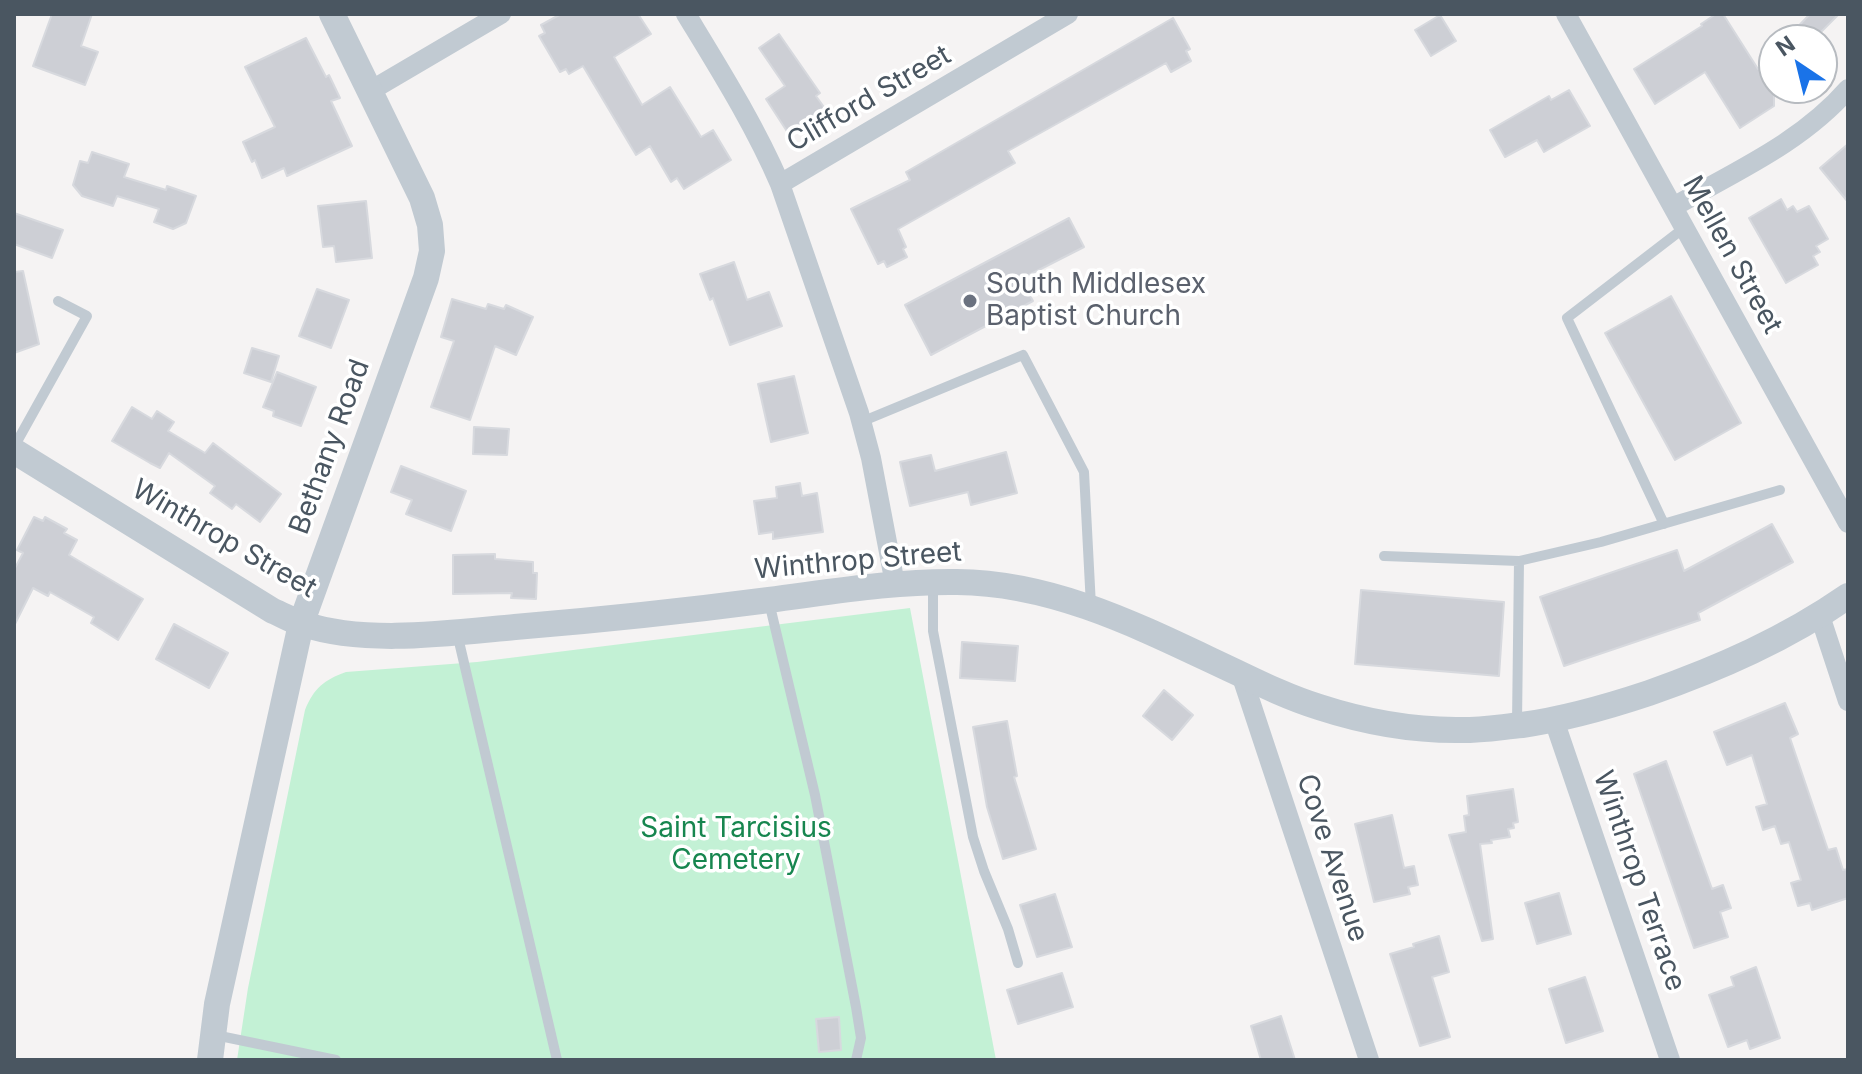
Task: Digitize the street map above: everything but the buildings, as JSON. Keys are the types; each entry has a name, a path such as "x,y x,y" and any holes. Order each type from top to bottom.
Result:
{"street":[{"name":"Bethany Road","path":"211,1047 217,1004 301,624 426,278 432,251 430,225 422,198 332,14"},
{"path":"370,91 501,14"},
{"path":"686,14 765,148 780,184 861,422 895,584"},
{"name":"Clifford Street","path":"780,184 1068,14"},
{"name":"Mellen Street","path":"1566,14 1848,523"},
{"path":"1673,207 1782,146 1833,107 1848,89"},
{"name":"Winthrop Street","path":"14,449 273,611 301,624 333,632 372,636 457,632 606,619 895,584 995,584 1035,590 1091,607 1318,707 1404,726 1457,731 1554,720 1622,702 1694,677 1761,648 1820,616 1848,596"},
{"path":"1820,616 1848,701"},
{"name":"Cove Avenue","path":"1241,674 1369,1060"},
{"name":"Winthrop Terrace","path":"1554,720 1670,1060"}],"lane":[{"path":"1664,524 1567,318 1684,228"},
{"path":"14,449 87,316 58,301"},
{"path":"861,422 1023,355 1084,472 1091,607"},
{"path":"1384,556 1519,561 1601,542 1780,490"},
{"path":"1517,725 1519,561"},
{"path":"933,582 933,631 973,837 1018,963"},
{"path":"768,600 815,795 856,1007 861,1038 856,1060"},
{"path":"457,632 557,1060"},
{"path":"211,1047 336,1060"}],"green space":[{"name":"Saint Tarcisius Cemetery","path":"910,608 996,1060 237,1060 248,988 305,710 316,690 326,682 346,672 477,662"}],"place":[{"name":"South Middlesex Baptist Church","path":"970,301"}]}
